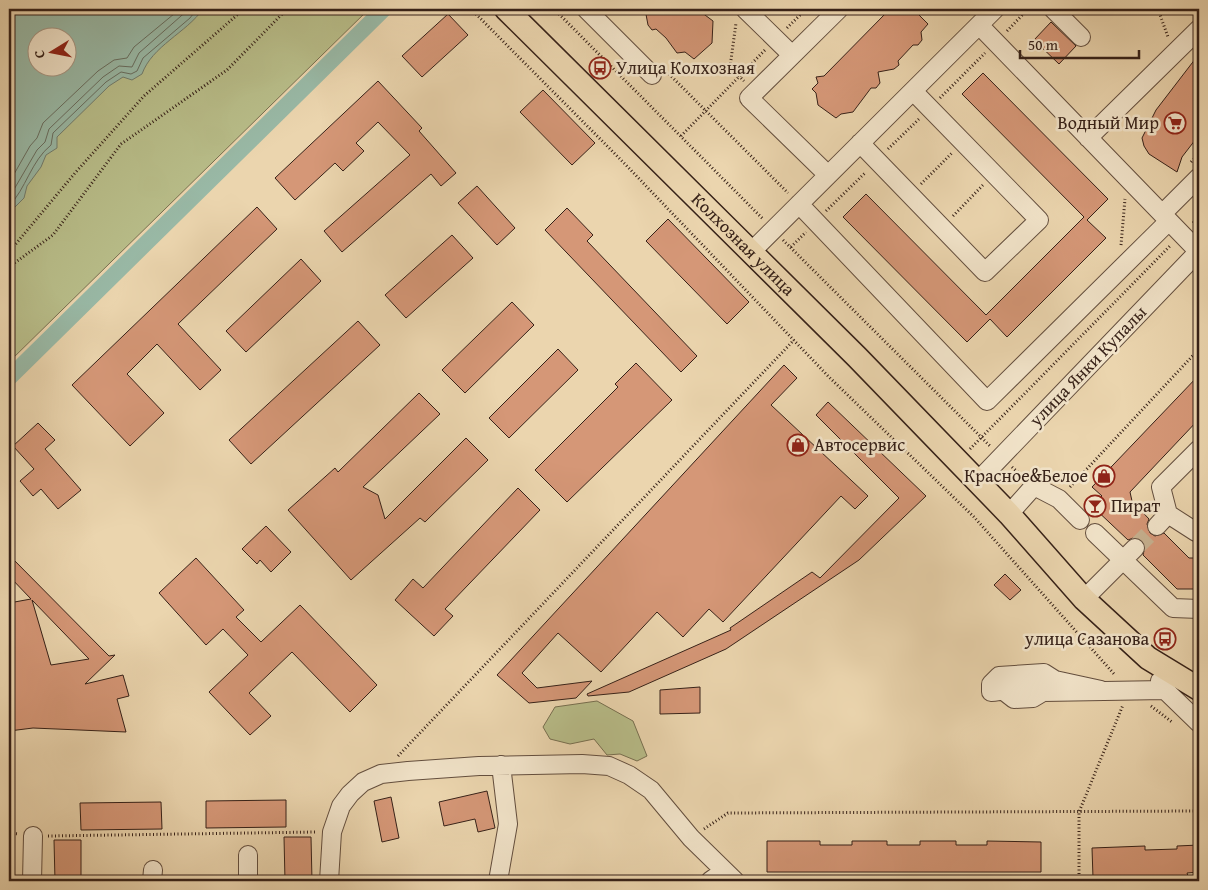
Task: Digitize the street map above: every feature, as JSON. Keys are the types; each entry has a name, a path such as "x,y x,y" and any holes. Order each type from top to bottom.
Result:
{"main road":[{"name":"Колхозная улица","path":"510,10 857,357 1009,514 1084,599 1148,658 1199,689"}],"street":[{"path":"586,9 660,75"},
{"path":"828,176 749,98 839,9"},
{"path":"751,252 995,9"},
{"path":"1053,9 1081,36"},
{"path":"741,14 776,39 792,56"},
{"path":"979,25 1199,251"},
{"path":"1088,138 1199,29"},
{"path":"860,143 985,272 1039,220 913,91"},
{"path":"799,204 987,401 1119,270 1166,218 1199,177"},
{"name":"улица Янки Купалы","path":"977,482 1199,251"},
{"path":"1199,449 1160,487 1162,520 1199,532"},
{"path":"1009,514 1034,486 1059,499 1080,520"},
{"path":"1095,533 1173,608 1199,609"},
{"path":"1084,599 1135,548"},
{"path":"1148,658 1165,690 1199,723"},
{"path":"1101,690 1055,680 1044,674 999,676 991,684 990,692 1006,692 1014,699 1034,698 1043,692 1165,690"},
{"path":"329,881 332,832 341,806 363,782 381,774 501,765 582,764 609,766 629,775 651,790 691,838 730,876"},
{"path":"498,881 508,824 501,765"},
{"path":"32,881 33,836"},
{"path":"248,855 248,881"},
{"path":"710,881 730,876"}],"path":[{"path":"9,252 75,173 144,96 244,9"},
{"path":"471,9 625,164 794,340 974,517 1129,690 1176,724"},
{"path":"681,136 806,9"},
{"path":"791,248 1028,9"},
{"path":"9,267 53,235 121,144 227,70 284,10"},
{"path":"623,79 730,67 741,14"},
{"path":"660,75 707,110 799,204"},
{"path":"910,195 963,142"},
{"path":"942,227 994,174"},
{"path":"1117,300 1127,178"},
{"path":"981,439 1199,217"},
{"path":"381,774 794,340"},
{"path":"1059,499 1199,349"},
{"path":"1001,456 1034,486"},
{"path":"1079,881 1079,812 1129,690"},
{"path":"691,838 728,813 1199,811"},
{"path":"9,832 33,836 332,832"}],"green space":[{"path":"9,9 369,9 9,362"},
{"path":"597,701 633,721 647,756 637,761 620,754 607,755 594,739 570,744 550,739 543,727 555,707"}],"water":[{"path":"9,9 203,9 196,18 153,55 142,74 132,80 123,77 109,86 57,137 57,148 46,155 41,167 27,186 24,198 9,213"}],"building":[{"path":"645,9 697,9 713,21 712,43 694,59 685,52 677,53 666,38 656,29 652,30 648,25"},
{"path":"885,9 918,9 918,14 928,24 921,32 922,40 918,45 913,45 898,61 899,65 894,69 878,72 880,83 876,88 871,88 853,112 841,114 836,118 818,105 816,93 812,89 818,83 816,77 824,76 886,13"},
{"path":"448,14 468,35 422,77 402,56"},
{"path":"1051,22 1076,46 1059,64 1034,40"},
{"name":"Водный Мир","path":"1199,54 1199,135 1182,157 1177,172 1149,154 1142,138 1156,110"},
{"path":"983,73 1108,199 1087,220 1106,238 1007,337 990,319 967,342 843,217 866,194 986,315 1084,217 962,94"},
{"path":"378,81 422,128 419,131 456,173 441,186 431,174 342,252 324,231 410,155 378,122 356,143 364,151 343,171 335,163 295,200 275,178"},
{"path":"543,90 595,143 572,165 520,112"},
{"path":"477,186 515,228 497,245 458,203"},
{"path":"257,207 277,229 178,324 221,370 200,390 157,344 127,374 164,413 130,446 72,385"},
{"path":"567,208 593,235 587,241 697,356 681,372 545,230"},
{"path":"668,219 749,302 727,324 646,241"},
{"path":"452,235 473,258 406,318 385,295"},
{"path":"301,259 321,281 246,352 226,331"},
{"path":"512,302 534,325 465,393 442,370"},
{"path":"358,321 380,345 251,464 229,440"},
{"path":"558,349 578,370 509,438 489,418"},
{"path":"636,363 672,400 567,502 535,470 618,387 615,384"},
{"path":"784,365 797,378 771,405 868,496 855,509 841,496 723,622 709,609 683,637 657,612 601,672 558,633 522,673 537,688 592,681 576,698 529,703 497,675"},
{"path":"1199,375 1199,419 1130,492 1132,501 1149,519 1147,524 1150,533 1155,536 1164,533 1189,558 1199,558 1199,589 1177,589 1143,555 1145,546 1142,540 1133,538 1128,540 1092,506 1102,496 1092,487"},
{"path":"419,393 440,414 363,487 378,495 385,519 466,438 488,460 425,522 420,518 351,580 288,510 335,468 338,472"},
{"path":"828,402 926,496 859,560 726,649 629,692 588,696 587,694 731,630 730,628 812,572 820,578 899,498 816,415"},
{"path":"38,423 55,440 45,449 81,490 58,509 41,489 33,496 20,481 34,469 13,446"},
{"path":"518,488 540,510 445,609 453,616 434,636 395,600 413,579 423,588"},
{"path":"266,526 291,552 271,572 260,560 257,564 242,549"},
{"path":"9,555 109,656 115,655 85,684 123,675 129,696 117,699 126,732 33,728 9,731 9,603 31,599 9,576","holes":["32,600 89,659 51,665"]},
{"path":"196,558 244,610 236,617 261,642 300,605 377,685 350,712 292,652 249,693 271,716 250,735 209,692 248,655 223,629 206,645 159,593"},
{"path":"1005,574 1021,590 1010,600 994,585"},
{"path":"700,687 700,713 660,714 660,690"},
{"path":"487,791 495,828 478,832 475,819 444,826 439,802"},
{"path":"391,797 399,838 382,842 374,801"},
{"path":"286,800 286,827 206,828 206,801"},
{"path":"161,802 162,829 81,830 80,803"},
{"path":"284,837 311,837 312,881 285,881"},
{"path":"54,840 81,840 81,881 55,881"},
{"path":"767,841 820,841 820,845 852,845 852,841 887,841 887,845 920,845 920,841 956,841 956,845 987,845 987,841 1041,842 1041,872 767,872"},
{"path":"1199,845 1199,872 1187,873 1188,876 1093,878 1092,848 1145,846 1145,850 1177,849 1177,846"}],"waterway":[{"path":"9,378 384,9"}],"tunnel":[{"path":"1135,548 1157,526"}],"place":[{"name":"Улица Колхозная","path":"600,68"},
{"name":"Водный Мир","path":"1175,123"},
{"name":"Автосервис","path":"798,445"},
{"name":"Красное&Белое","path":"1104,476"},
{"name":"Пират","path":"1095,506"},
{"name":"улица Сазанова","path":"1165,639"}]}
